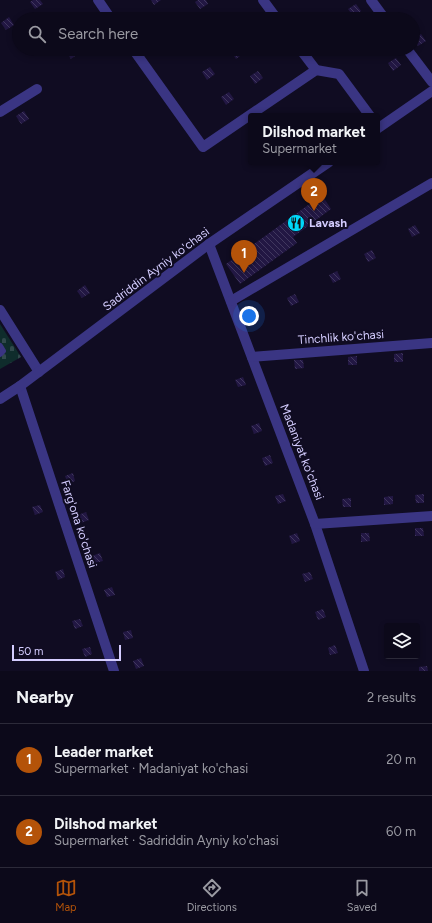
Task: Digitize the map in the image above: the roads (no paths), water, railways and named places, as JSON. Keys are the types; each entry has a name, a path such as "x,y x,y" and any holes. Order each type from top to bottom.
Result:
{"street":[{"path":"98,0 107,12"},
{"path":"263,0 272,12"},
{"path":"371,0 380,12"},
{"path":"138,56 203,147 248,116"},
{"path":"305,56 316,70 339,74 368,113"},
{"path":"412,56 432,82"},
{"path":"253,113 316,70"},
{"path":"0,112 37,89"},
{"path":"380,127 432,91"},
{"name":"Sadriddin Ayniy ko'chasi","path":"0,399 39,372 209,244 325,165"},
{"path":"231,301 432,183"},
{"name":"Madaniyat ko'chasi","path":"209,244 315,524 364,671"},
{"path":"0,310 39,372"},
{"name":"Tinchlik ko'chasi","path":"252,357 432,343"},
{"name":"Farg'ona ko'chasi","path":"20,386 114,671"},
{"path":"315,524 432,516"}],"lane":[{"path":"0,346 4,351 0,354"}],"place":[{"name":"Dilshod market","path":"314,211"},
{"name":"Lavash","path":"296,223"},
{"name":"Leader market","path":"244,273"}]}
